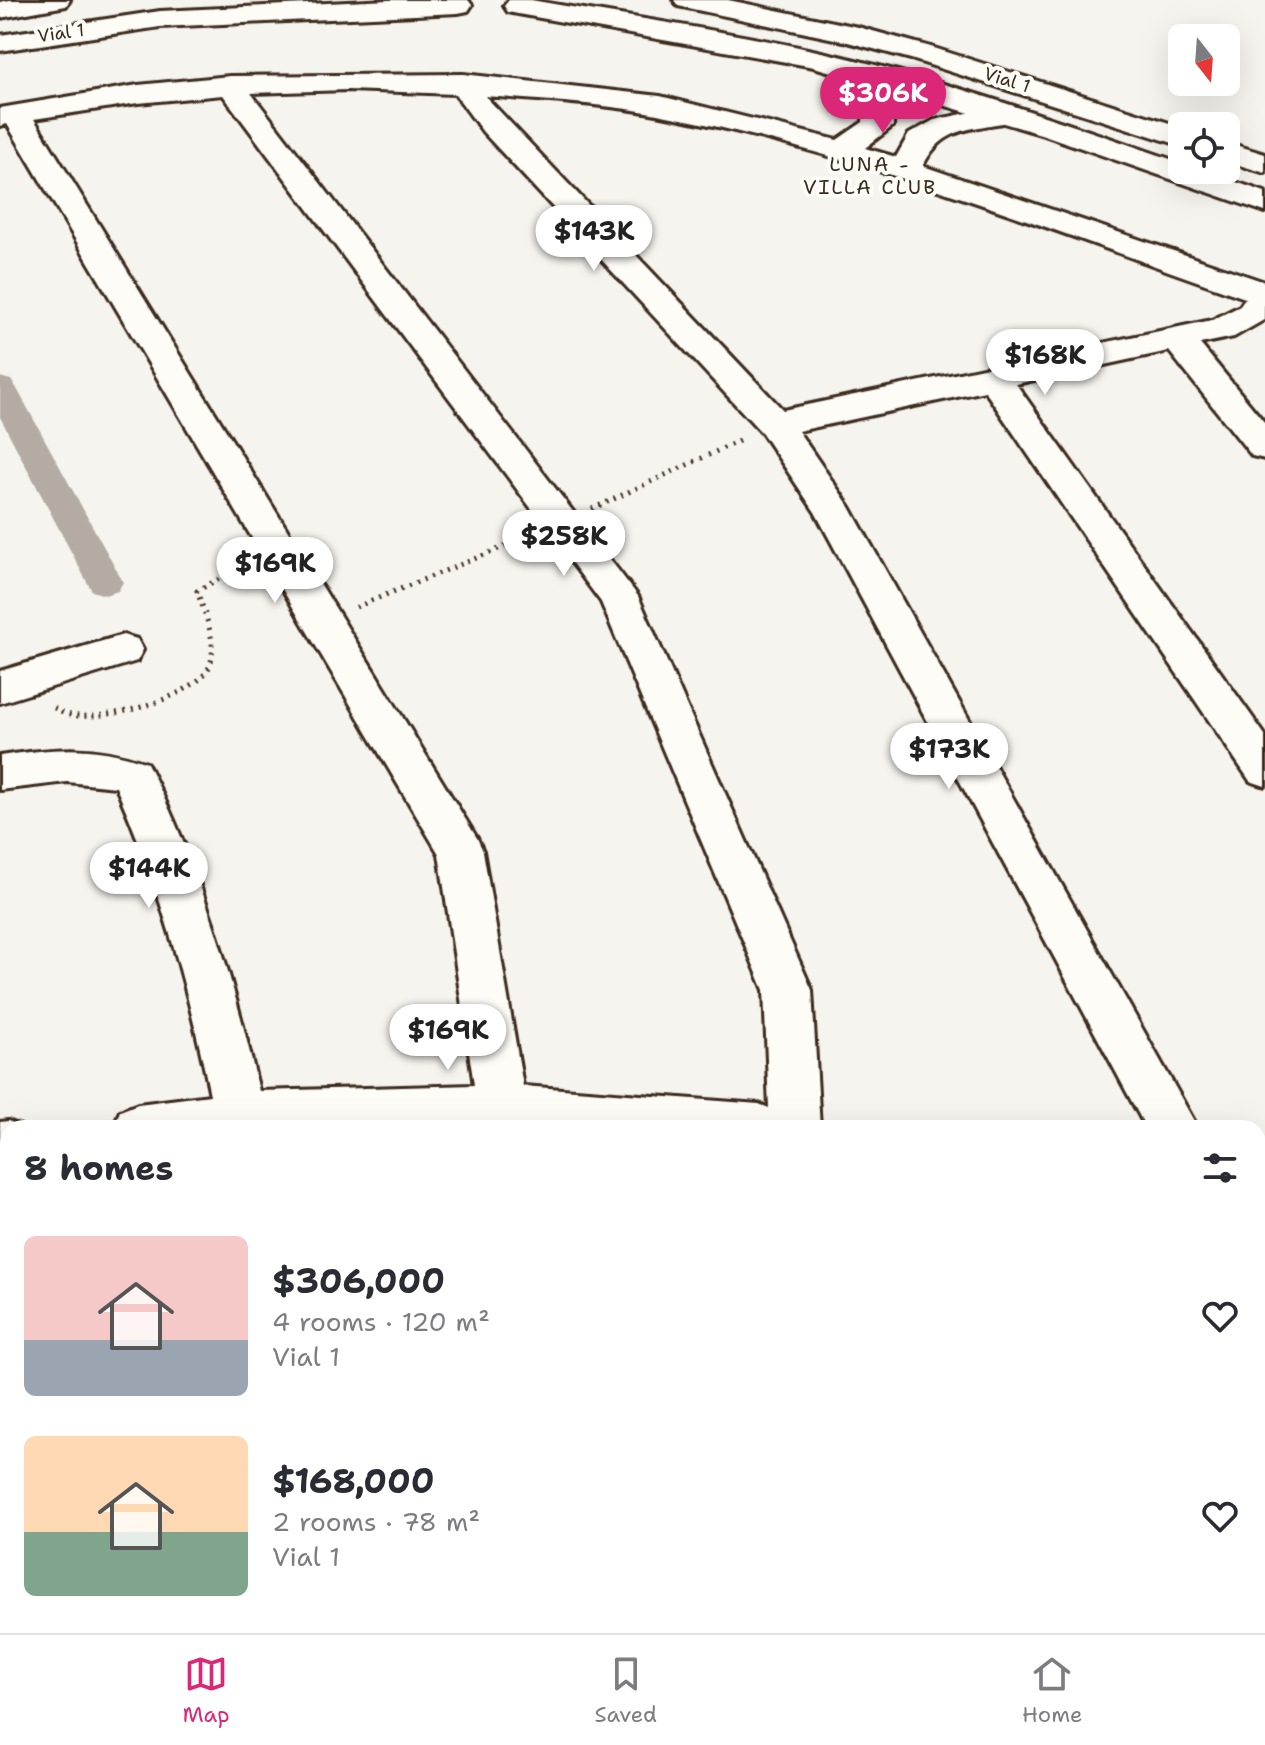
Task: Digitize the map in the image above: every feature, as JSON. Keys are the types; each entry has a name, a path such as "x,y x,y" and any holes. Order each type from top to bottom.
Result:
{"street":[{"name":"Vial 1","path":"0,10 56,0"},
{"name":"Vial 1","path":"688,0 892,45 1168,133"},
{"name":"Vial 1","path":"0,43 160,19 452,2 487,9 526,3 801,56 872,74 1006,114 1265,203"},
{"path":"842,150 878,126 879,107 872,74"},
{"path":"502,1108 461,851 8,115 124,96 230,85 363,80 463,83 672,107 842,150 1265,293 1252,313 1222,329 775,424"},
{"path":"463,83 476,106 494,126 775,424 831,507 1169,1120"},
{"path":"230,85 618,596 788,990 795,1120"},
{"path":"905,171 920,140 945,126 1006,114"},
{"path":"1240,156 1265,164"},
{"path":"1177,339 1265,447"},
{"path":"994,378 1265,769"},
{"path":"13,684 123,650"},
{"path":"0,773 79,762 110,766 132,775 163,839 214,999 239,1115"},
{"path":"200,1120 239,1115 502,1108 656,1120"}],"path":[{"path":"13,684 42,704 73,715 158,703 188,689 208,669 210,649 197,591 222,577 284,559"}],"waterway":[{"path":"0,387 105,582"}],"district":[{"name":"LUNA - VILLA CLUB","path":"870,176"}]}
